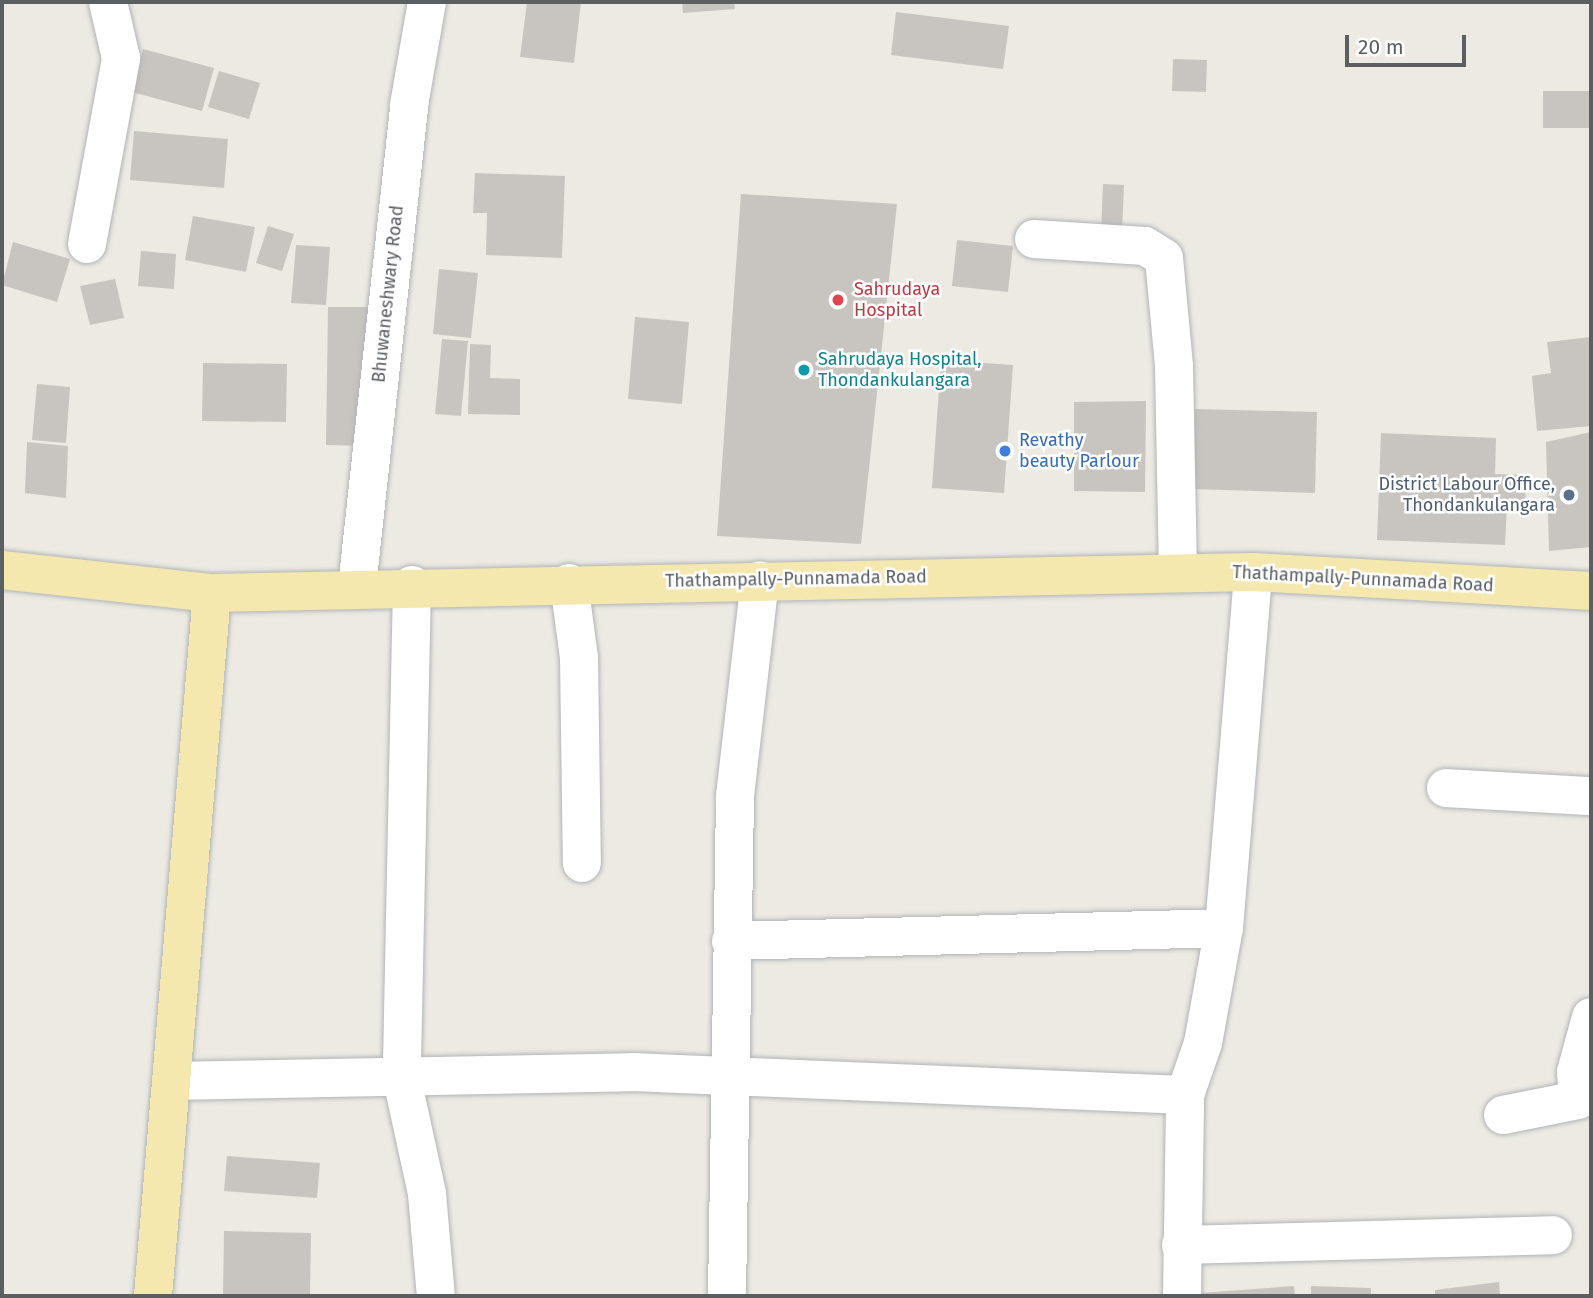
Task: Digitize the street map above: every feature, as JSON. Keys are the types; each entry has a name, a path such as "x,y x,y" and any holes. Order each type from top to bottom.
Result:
{"main road":[{"name":"Thathampally-Punnamada Road","path":"2,570 212,593 412,585 1253,572 1591,591"},
{"path":"153,1296 212,593"}],"street":[{"path":"87,244 121,58 108,2"},
{"name":"Bhuwaneshwary Road","path":"356,587 409,106 427,2"},
{"path":"1034,239 1145,246 1164,258 1174,366 1178,573"},
{"path":"1182,1296 1185,1095 1203,1043 1224,929 1253,572"},
{"path":"727,1296 735,796 760,580"},
{"path":"569,583 579,658 582,863"},
{"path":"412,585 402,1079 427,1194 436,1296"},
{"path":"1446,788 1591,796"},
{"path":"731,941 1224,929"},
{"path":"1503,1115 1578,1100 1576,1072 1591,1017"},
{"path":"171,1081 402,1079 632,1072 1185,1095"},
{"path":"1181,1245 1553,1235"}],"building":[{"path":"527,2 581,2 574,63 520,57"},
{"path":"682,2 734,2 735,9 683,13"},
{"path":"896,12 1009,26 1003,69 891,55"},
{"path":"143,49 214,68 202,111 132,92"},
{"path":"1173,59 1207,60 1206,92 1172,91"},
{"path":"219,71 260,83 249,119 208,107"},
{"path":"1543,91 1589,91 1589,128 1543,128"},
{"path":"134,131 228,139 224,188 130,180"},
{"path":"475,173 565,176 562,258 486,255 487,213 473,213"},
{"path":"1103,184 1124,185 1122,234 1101,232"},
{"name":"Sahrudaya Hospital, Thondankulangara","path":"741,194 897,204 861,544 717,536"},
{"path":"193,216 255,227 246,272 185,260"},
{"path":"268,226 294,234 282,271 256,263"},
{"path":"957,240 1013,246 1008,292 952,286"},
{"path":"13,242 70,259 57,302 2,285"},
{"path":"296,245 330,247 326,305 291,303"},
{"path":"141,251 176,254 174,289 138,286"},
{"path":"439,269 478,273 471,338 433,334"},
{"path":"115,279 124,318 90,325 80,286"},
{"path":"328,307 372,307 371,446 326,445"},
{"path":"635,317 689,322 682,404 628,399"},
{"path":"1591,337 1591,426 1537,431 1532,376 1551,373 1547,342"},
{"path":"442,339 468,341 461,416 435,414"},
{"path":"470,344 491,345 490,378 520,379 520,415 468,414"},
{"path":"941,360 1013,365 1004,493 932,488"},
{"path":"203,363 287,364 286,422 202,421"},
{"path":"37,384 70,387 66,443 32,440"},
{"path":"1146,401 1145,492 1074,491 1074,402"},
{"path":"1195,409 1317,412 1315,493 1193,489"},
{"name":"District Labour Office, Thondankulangara","path":"1591,432 1591,547 1549,551 1546,442"},
{"path":"1381,433 1496,438 1495,474 1526,475 1525,506 1507,505 1505,545 1377,540"},
{"path":"27,442 68,446 66,498 25,493"},
{"path":"227,1156 320,1163 317,1198 224,1191"},
{"path":"224,1231 311,1233 310,1296 223,1296"},
{"path":"1499,1282 1500,1296 1435,1296 1435,1290"},
{"path":"1294,1286 1295,1296 1200,1296 1200,1293"},
{"path":"1311,1286 1371,1288 1371,1296 1311,1296"}],"place":[{"name":"Sahrudaya Hospital","path":"838,300"},
{"name":"Sahrudaya Hospital, Thondankulangara","path":"804,370"},
{"name":"Revathy beauty Parlour","path":"1005,451"},
{"name":"District Labour Office, Thondankulangara","path":"1569,495"}]}
